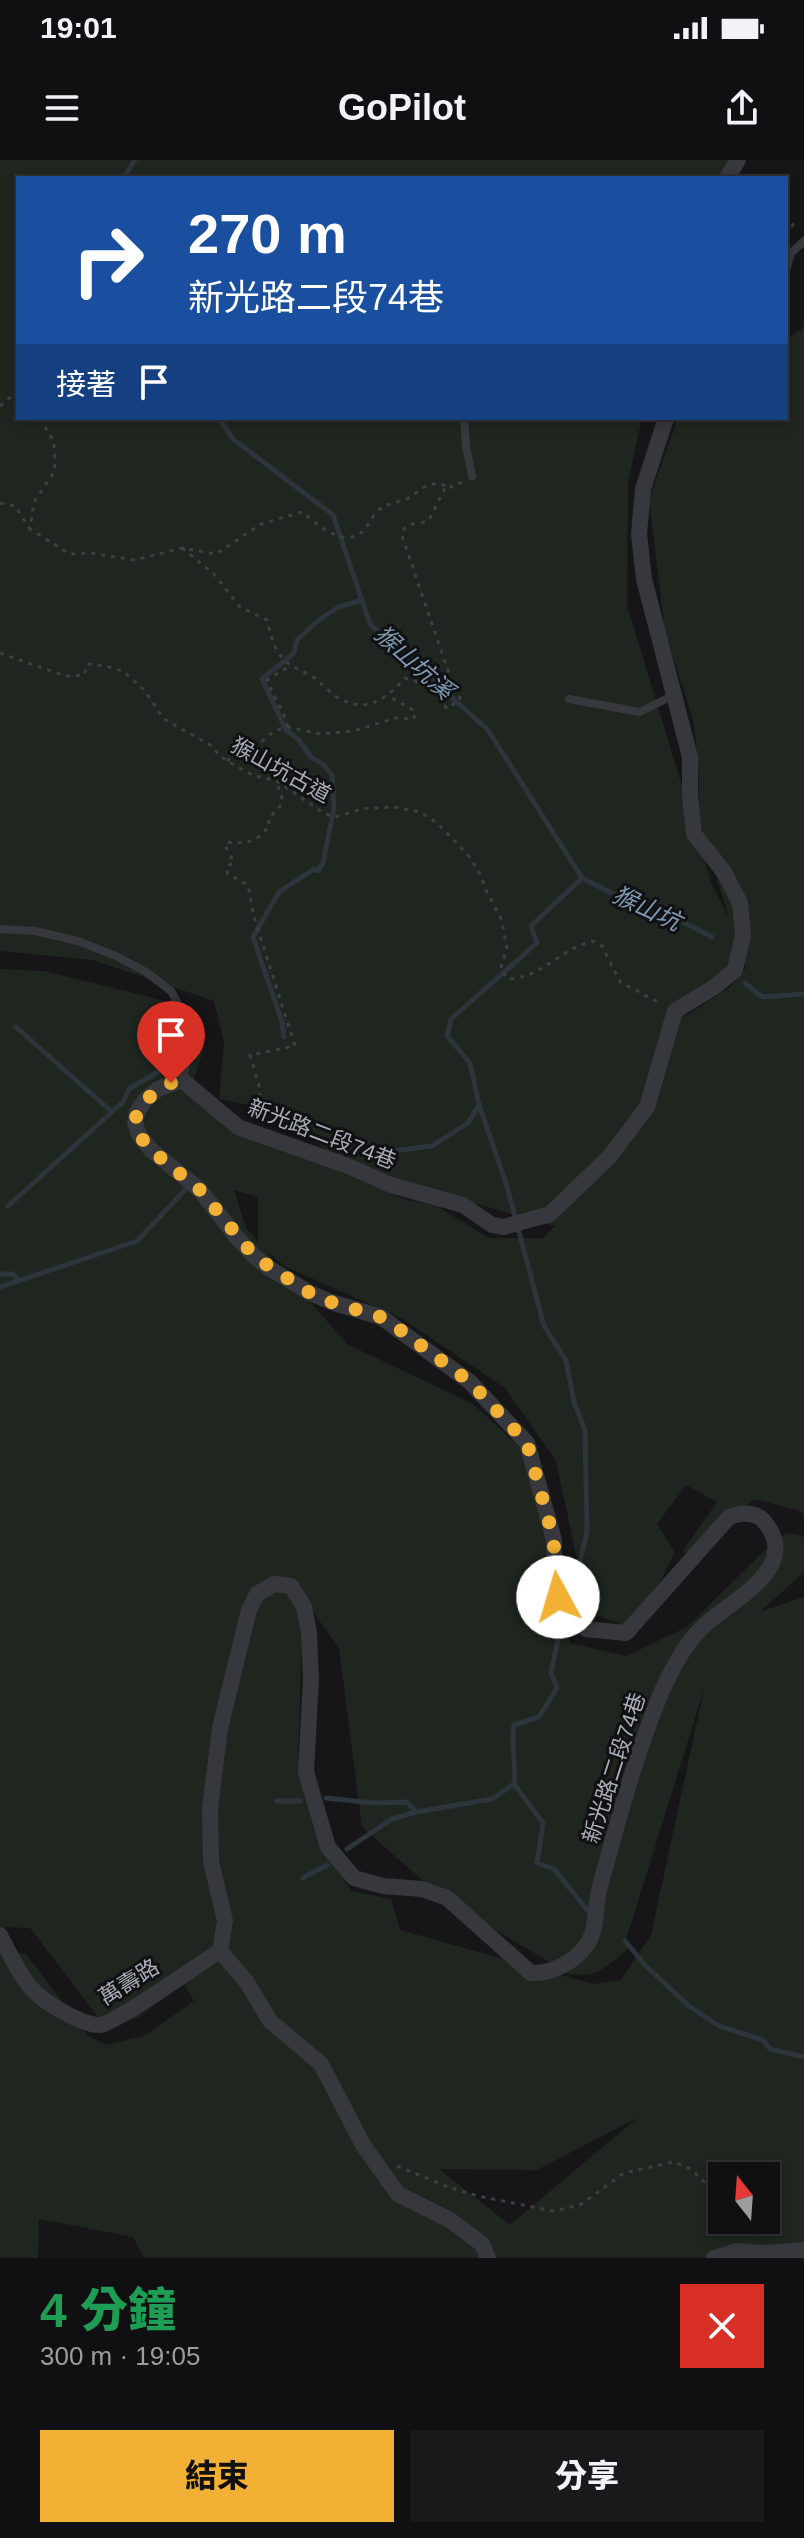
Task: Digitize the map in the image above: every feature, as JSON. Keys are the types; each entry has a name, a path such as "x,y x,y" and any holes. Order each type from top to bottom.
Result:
{"street":[{"path":"665,420 643,489 639,534 644,579 690,757 694,834 724,872 740,903 743,935 735,970 713,988 675,1011"},
{"name":"新光路二段74巷","path":"220,1951 225,1921 211,1861 210,1809 220,1728 249,1610 257,1594 274,1584 291,1586 304,1607 309,1633 311,1679 306,1772 328,1847 354,1878 383,1886 422,1889 447,1898 531,1973 546,1973 574,1958 590,1941 599,1893 645,1731 673,1665 706,1624 771,1577 780,1563 781,1549 776,1532 759,1516 741,1512 729,1517 626,1633 586,1629 558,1597 554,1577 554,1540 527,1443 470,1382 399,1329 381,1317 310,1293 255,1257 200,1190 151,1150 139,1135 135,1123 137,1112 158,1089 182,1080 228,1120 256,1135 345,1165 391,1185 463,1205 492,1225 504,1227 550,1214 610,1156 647,1107 675,1011"},
{"name":"萬壽路","path":"0,1935 33,1990 79,2021 102,2025 121,2017 220,1951"},
{"path":"220,1951 246,1981 270,2021 321,2064 373,2162 398,2194 450,2220 482,2244 488,2258"},
{"path":"714,2258 736,2251 764,2253 804,2250"}],"lane":[{"path":"788,263 791,253 804,241"},
{"path":"464,420 472,476"},
{"path":"569,699 640,712 675,695"},
{"path":"0,929 35,931 78,941 136,966 171,991 188,1022 191,1048 182,1080"}],"path":[{"path":"0,406 16,393"},
{"path":"30,529 34,502 55,471 54,442 41,420"},
{"path":"0,503 15,506 30,529 70,554 91,553 135,560 182,548 216,554 261,524 302,512 331,534 347,536 364,530 381,507 410,498 431,483 460,485 472,476"},
{"path":"182,548 213,573 240,607 267,620 273,645 282,659 314,677 334,695 356,705 369,705 388,696 405,678 420,682 447,709 460,699 459,694 454,688 402,536 409,525 429,520 446,486"},
{"name":"猴山坑古道","path":"0,653 65,676 84,675 87,664 123,671 144,690 164,719 212,746 227,761 254,776 275,780 329,815 335,817 362,809 394,807 420,812 436,822 468,855 482,877 501,919 507,948 500,970 509,979 534,974 559,955 593,941 602,946 620,982 675,1011"},
{"path":"285,728 284,715 267,681 289,665"},
{"path":"227,761 241,750 260,743 274,731 285,728 321,734 353,731 396,718 414,719 415,711 388,696"},
{"path":"256,1135 260,1089 250,1055 295,1046 254,917 248,885 228,874 226,868 234,862 225,846 227,842 259,840 270,825 268,819 282,804 283,795 275,780"},
{"path":"373,2162 404,2167 448,2187 478,2196 553,2211 580,2205 624,2173 673,2162 691,2169 708,2185"}],"shaded area":[{"path":"0,160 729,160 721,176 16,176 16,420 642,420 628,482 627,605 712,885 729,918 699,820 694,723 665,631 649,499 677,420 788,420 788,339 804,327 804,1515 800,1511 754,1499 690,1565 683,1550 717,1502 686,1485 657,1524 675,1552 636,1630 594,1614 584,1592 556,1461 505,1388 401,1318 286,1267 265,1250 347,1344 473,1404 537,1463 570,1643 626,1656 687,1627 768,1547 787,1533 804,1538 804,1572 761,1611 804,1597 804,2258 144,2258 133,2237 39,2219 38,2258 0,2258 0,1950 26,1954 88,2036 106,2045 144,2036 194,2001 184,1984 136,2019 101,2021 30,1928 0,1927 0,969 44,971 178,1004 205,1046 189,1093 227,1129 305,1157 407,1200 435,1205 489,1238 543,1238 555,1226 345,1167 281,1111 219,1099 224,1042 214,1001 93,960 0,951","holes":["735,936 746,968 730,987 683,1018 686,1011 739,956","234,1190 258,1197 258,1242 246,1228","303,1598 339,1648 362,1827 445,1900 568,1973 578,1975 600,1970 627,1950 626,1940 704,1689 651,1935 621,1980 593,1984 400,1930 391,1899 351,1891 314,1828 298,1760","637,2118 510,2225 439,2169 537,2170"]}],"waterway":[{"name":"猴山坑溪","path":"126,176 135,160"},
{"name":"猴山坑溪","path":"220,420 233,439 333,515 370,624 488,730 582,878"},
{"path":"284,1037 282,1022 253,937 279,892 314,869 318,871 323,863 334,808 332,775 286,730 262,679 294,653 297,640 320,619 339,607 362,600"},
{"name":"猴山坑","path":"582,878 650,912 668,914 712,937"},
{"path":"380,1165 392,1151 432,1146 468,1123 479,1105 470,1063 447,1036 451,1019 537,943 531,926 582,878"},
{"name":"猴山坑","path":"745,983 762,997 804,994"},
{"path":"16,1027 112,1112"},
{"path":"8,1206 123,1102 129,1089 158,1072"},
{"path":"479,1105 506,1183 544,1326 566,1360 574,1402 585,1430 587,1532 573,1590"},
{"path":"0,1287 137,1241 185,1190"},
{"path":"0,1274 13,1274 18,1280"},
{"path":"559,1636 551,1672 557,1688 539,1717 514,1725 514,1784 543,1823 537,1863 554,1869 588,1911"},
{"path":"326,1798 373,1803 407,1802 416,1812 492,1799 514,1784"},
{"path":"277,1801 300,1801"},
{"path":"347,1849 392,1819 416,1812"},
{"path":"303,1878 327,1865"},
{"path":"625,1941 646,1966 689,2006 719,2026 763,2040 770,2049 804,2057"}],"route":[{"path":"171,1083 145,1100 137,1112 135,1123 139,1135 151,1150 200,1190 255,1257 310,1293 381,1317 399,1329 470,1382 527,1443 554,1540 554,1577 558,1597"}]}
